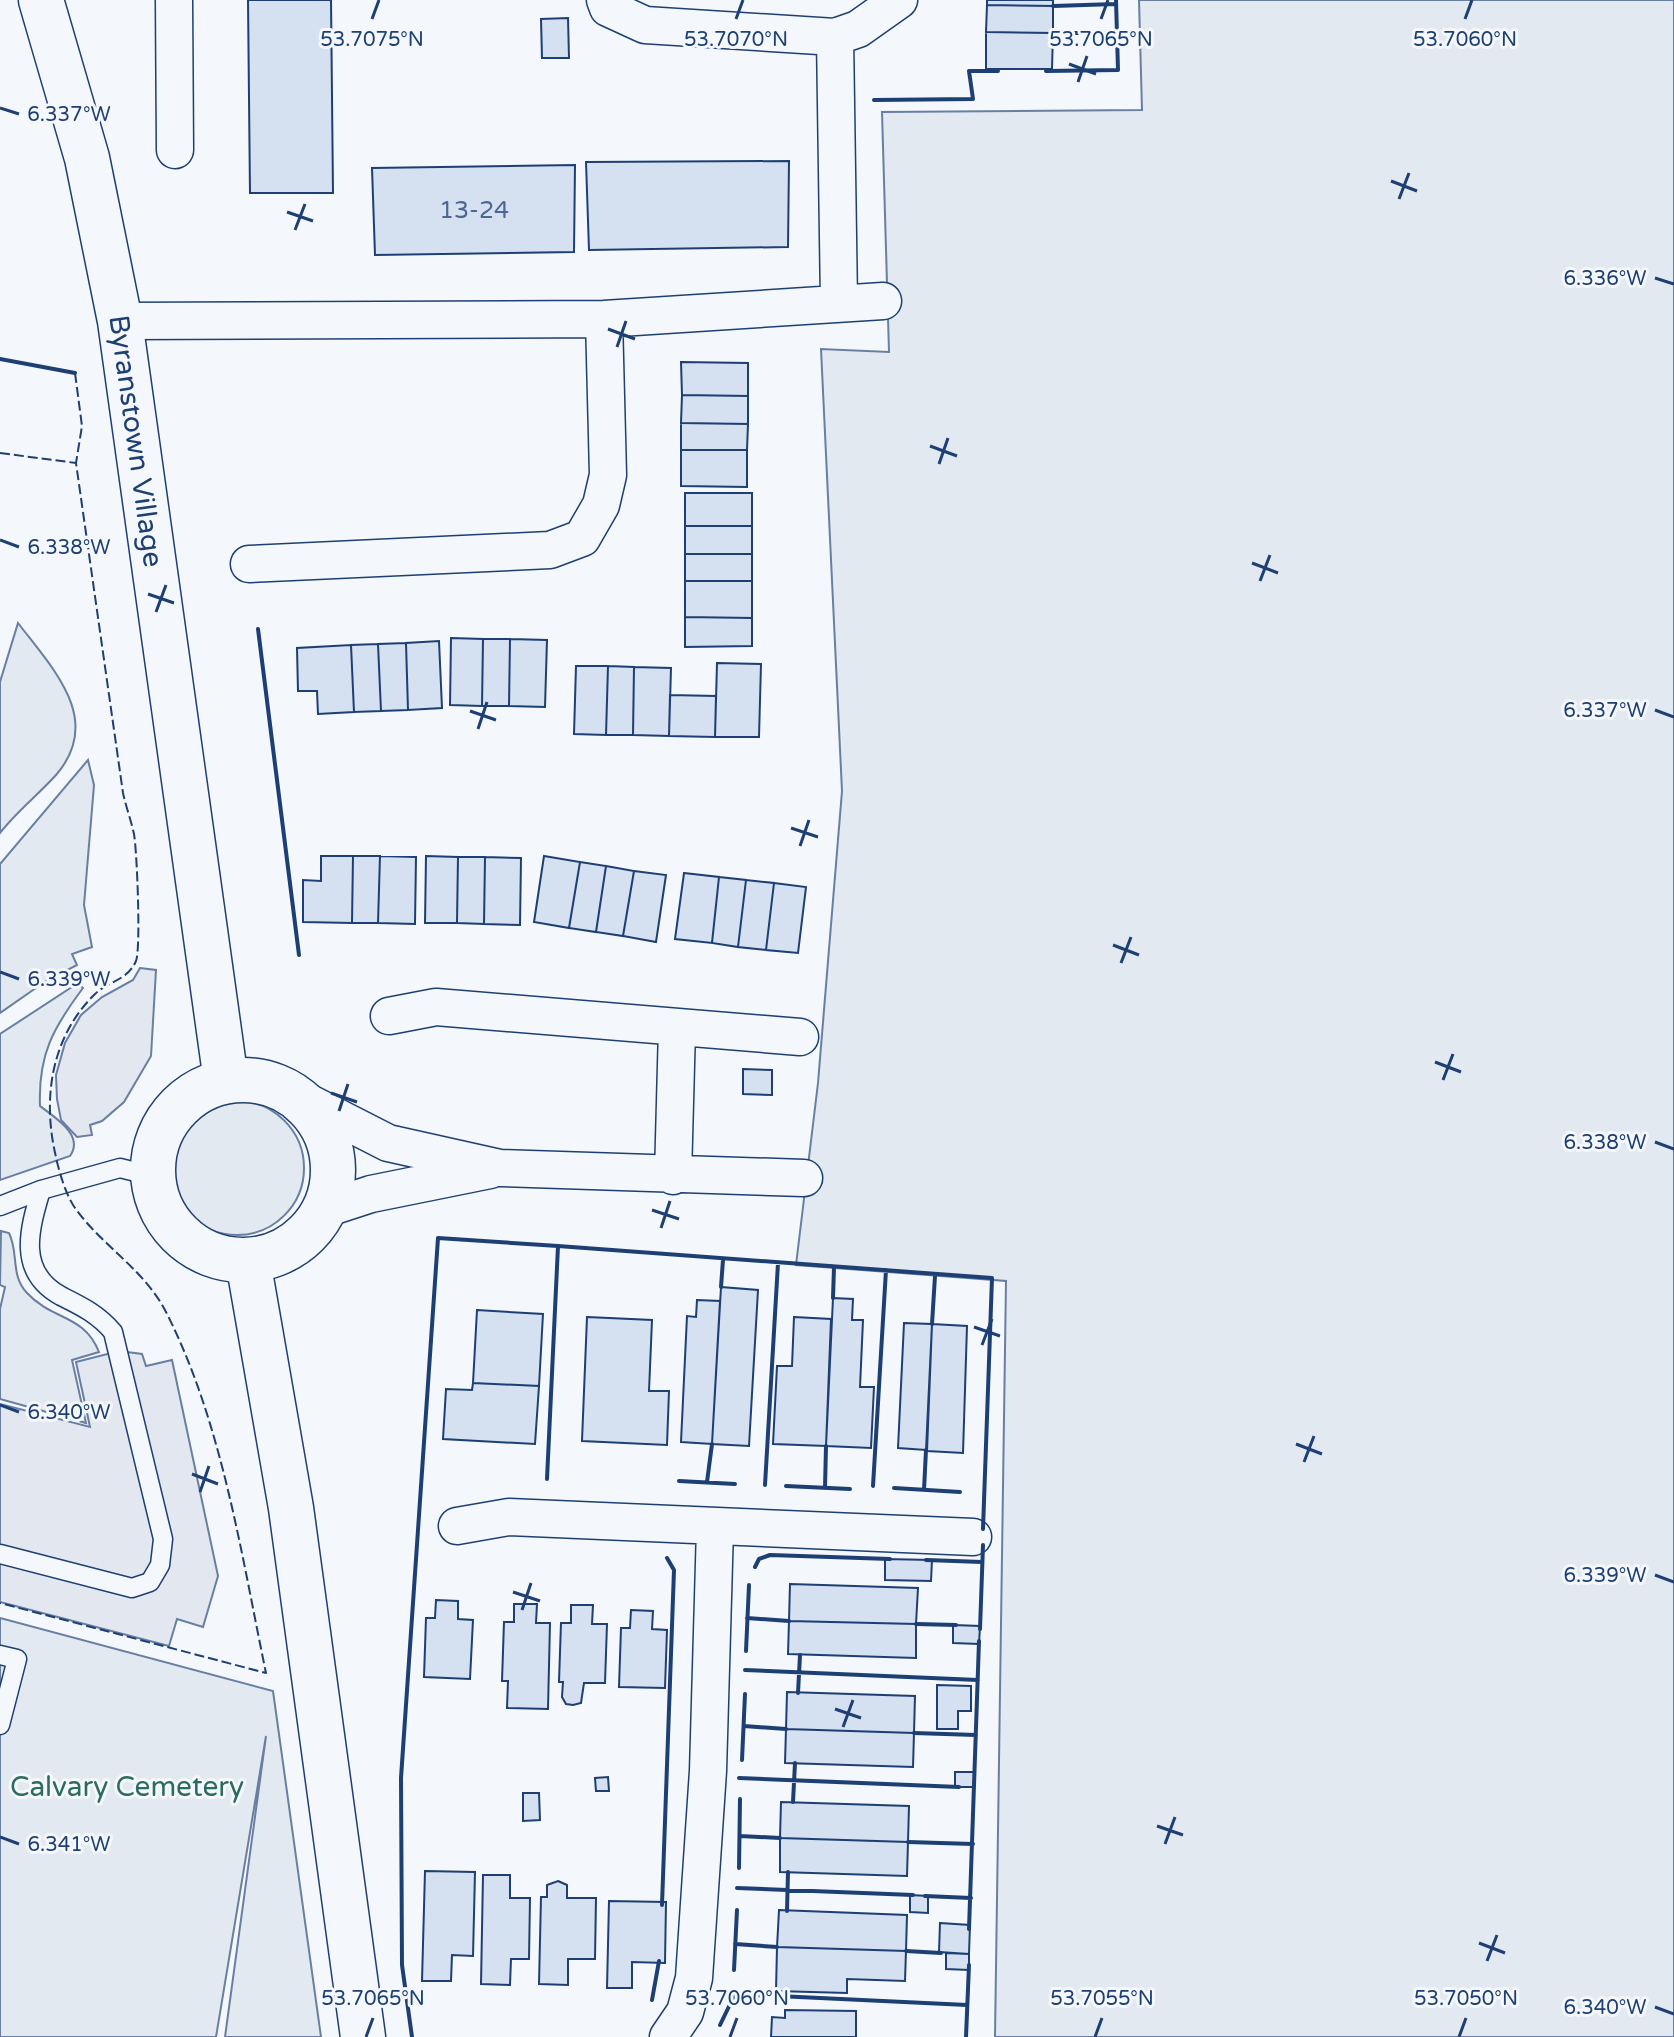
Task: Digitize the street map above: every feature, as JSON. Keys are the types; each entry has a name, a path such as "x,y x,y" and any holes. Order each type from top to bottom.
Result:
{"street":[{"name":"Byranstown Village","path":"41,0 87,158 120,321 226,1081"},
{"path":"174,0 175,150"},
{"path":"605,0 608,8 645,25 835,37 858,29 899,0"},
{"path":"835,37 839,303"},
{"path":"120,321 604,319 883,301"},
{"path":"249,564 550,550 582,538 601,505 608,475 604,319"},
{"path":"389,1016 436,1007 800,1037"},
{"path":"673,1176 677,1028"},
{"path":"298,1097 319,1120 331,1149 333,1179 325,1209 312,1230 293,1246 271,1256 248,1261 220,1258 194,1247 166,1216 152,1176 154,1150 163,1125 179,1104 201,1089 226,1081 251,1079 275,1085 388,1143 500,1168 804,1178"},
{"path":"325,1209 371,1194 500,1168"},
{"path":"248,1261 291,1508 363,2037"},
{"path":"457,1526 509,1517 973,1537"},
{"path":"668,2037 685,2012 694,1978 708,1771 715,1528"}],"lane":[{"path":"0,1206 41,1190 120,1168 152,1176"},
{"path":"0,1554 132,1588 150,1582 160,1565 163,1539 113,1332 79,1303 46,1285 30,1257 31,1223 41,1190"},
{"path":"0,1655 17,1659 0,1725"}],"green space":[{"path":"1139,0 1674,0 1674,2037 995,2037 1006,1281 796,1265 818,1083 842,791 821,349 889,352 882,112 1142,110"},
{"path":"18,623 45,658 68,696 74,715 75,735 70,755 56,775 0,833 0,682"},
{"path":"88,760 94,785 84,905 92,947 72,954 77,965 46,981 0,1013 0,864"},
{"path":"78,983 83,988 56,1029 45,1057 40,1088 40,1106 66,1127 74,1141 74,1148 70,1156 0,1180 0,1034"},
{"path":"237,1101 263,1106 285,1120 299,1142 304,1168 299,1194 285,1216 263,1230 237,1235 211,1230 189,1216 175,1194 170,1168 175,1142 189,1120 211,1106"},
{"path":"1,1231 9,1233 18,1279 27,1293 47,1309 85,1331 99,1352 72,1360 86,1423 0,1399 0,1309 5,1287 0,1285"},
{"name":"Calvary Cemetery","path":"0,1618 273,1691 321,2037 225,2037 266,1736 216,2037 0,2037"}],"shaded area":[{"path":"140,968 156,970 151,1056 124,1102 102,1121 90,1125 92,1135 77,1137 61,1120 57,1099 56,1075 65,1043 81,1015 102,997 133,980"},
{"path":"119,1351 142,1354 146,1366 172,1360 218,1576 203,1627 177,1619 169,1646 0,1602 0,1404 90,1427 76,1362"}],"building":[{"path":"248,0 331,0 333,193 250,193"},
{"path":"987,0 1053,0 1053,6 987,5"},
{"path":"987,5 1053,6 1053,33 986,32"},
{"path":"568,18 569,58 542,58 541,19"},
{"path":"986,32 1053,33 1052,69 986,69"},
{"path":"789,161 788,247 589,250 586,162"},
{"path":"575,165 574,252 375,255 372,168"},
{"path":"681,362 748,363 748,396 682,395"},
{"path":"682,395 748,396 748,424 681,423"},
{"path":"681,423 748,424 747,450 681,450"},
{"path":"681,450 747,450 747,487 681,486"},
{"path":"685,493 752,493 752,526 685,526"},
{"path":"685,526 752,526 752,554 685,554"},
{"path":"685,554 752,554 752,581 685,581"},
{"path":"685,581 752,581 752,618 685,617"},
{"path":"685,617 752,618 752,646 685,647"},
{"path":"451,638 483,639 482,706 450,705"},
{"path":"483,639 510,639 509,706 482,706"},
{"path":"510,639 547,640 545,707 509,706"},
{"path":"439,641 442,708 408,710 406,643"},
{"path":"406,643 408,710 381,711 378,644"},
{"path":"378,644 381,711 354,712 351,645"},
{"path":"351,645 354,712 318,714 317,691 298,691 297,648"},
{"path":"717,663 761,664 759,737 715,737"},
{"path":"576,666 608,666 606,735 574,734"},
{"path":"608,666 634,667 633,735 606,735"},
{"path":"634,667 671,668 669,736 633,735"},
{"path":"670,695 716,696 715,737 669,736"},
{"path":"321,856 353,856 352,923 303,922 303,880 321,881"},
{"path":"353,856 380,856 378,923 352,923"},
{"path":"380,856 416,857 415,924 378,923"},
{"path":"426,856 458,857 457,923 425,923"},
{"path":"544,856 580,862 569,928 534,922"},
{"path":"458,857 485,857 484,924 457,923"},
{"path":"485,857 521,858 520,925 484,924"},
{"path":"580,862 606,866 596,932 569,928"},
{"path":"606,866 634,871 623,936 596,932"},
{"path":"634,871 666,875 656,942 623,936"},
{"path":"684,873 719,877 712,943 675,939"},
{"path":"719,877 746,880 738,947 712,943"},
{"path":"746,880 774,883 766,950 738,947"},
{"path":"774,883 806,887 798,953 766,950"},
{"path":"743,1069 772,1070 772,1095 743,1094"},
{"path":"721,1287 758,1290 749,1446 712,1444"},
{"path":"833,1298 853,1299 852,1320 863,1320 860,1387 874,1387 871,1448 826,1446"},
{"path":"697,1300 720,1301 712,1444 681,1442 687,1316 696,1317"},
{"path":"477,1310 543,1314 539,1386 473,1383"},
{"path":"587,1317 652,1320 649,1391 669,1391 667,1445 582,1441"},
{"path":"794,1317 831,1319 826,1446 773,1444 777,1366 792,1366"},
{"path":"904,1323 932,1324 926,1450 898,1448"},
{"path":"932,1324 967,1326 963,1453 927,1451"},
{"path":"473,1383 539,1386 535,1444 443,1439 446,1389 472,1390"},
{"path":"885,1559 932,1560 931,1581 885,1580"},
{"path":"790,1584 918,1588 916,1624 789,1621"},
{"path":"436,1600 458,1601 458,1619 473,1620 470,1679 424,1677 426,1618 435,1618"},
{"path":"514,1604 537,1604 536,1623 550,1623 548,1709 507,1708 508,1681 502,1681 504,1622 514,1622"},
{"path":"571,1605 593,1605 592,1624 607,1624 605,1683 584,1683 581,1703 573,1705 566,1704 562,1697 563,1682 559,1682 561,1623 571,1623"},
{"path":"631,1610 653,1611 652,1629 667,1630 665,1688 619,1687 621,1628 630,1628"},
{"path":"789,1621 916,1624 916,1658 788,1654"},
{"path":"953,1625 980,1626 979,1644 953,1643"},
{"path":"937,1685 971,1686 971,1711 958,1711 958,1729 937,1729"},
{"path":"787,1692 915,1696 914,1733 786,1729"},
{"path":"786,1729 914,1733 913,1767 785,1763"},
{"path":"955,1772 975,1772 974,1787 955,1787"},
{"path":"608,1777 609,1791 596,1791 595,1778"},
{"path":"523,1793 539,1793 540,1820 523,1821"},
{"path":"781,1802 909,1806 908,1842 780,1838"},
{"path":"780,1838 908,1842 907,1876 780,1872"},
{"path":"425,1871 475,1872 473,1956 452,1955 451,1981 422,1981"},
{"path":"483,1875 510,1875 510,1898 530,1898 529,1959 511,1959 510,1985 481,1984"},
{"path":"558,1881 567,1885 567,1898 596,1898 595,1959 568,1959 568,1985 539,1984 541,1897 547,1897 547,1885"},
{"path":"910,1895 928,1896 928,1913 910,1912"},
{"path":"609,1901 666,1902 665,1963 632,1962 632,1988 607,1988"},
{"path":"779,1910 907,1915 906,1951 777,1947"},
{"path":"940,1923 970,1925 969,1954 939,1952"},
{"path":"777,1947 906,1951 905,1981 847,1979 847,1993 776,1991"},
{"path":"946,1953 969,1954 969,1970 946,1969"},
{"path":"785,2010 856,2011 856,2037 771,2037 772,2017 785,2018"}],"fence":[{"path":"75,373 82,426 76,463"},
{"path":"0,453 76,463 123,793 135,844 136,961 128,973 95,994 68,1029 54,1070 51,1091 50,1113 56,1157 63,1183 75,1208 157,1297 185,1354 202,1398 228,1489 266,1673 0,1603"}],"wall":[{"path":"1046,71 1118,70 1116,0"},
{"path":"1053,6 1116,4"},
{"path":"1053,33 1117,33"},
{"path":"874,100 973,99 969,71 998,71"},
{"path":"0,359 75,373"},
{"path":"258,629 299,955"},
{"path":"412,2037 402,1965 401,1778 438,1238 558,1246"},
{"path":"547,1479 558,1246 992,1278 983,1529"},
{"path":"721,1287 723,1260"},
{"path":"765,1485 778,1263"},
{"path":"833,1298 834,1267"},
{"path":"873,1486 886,1270"},
{"path":"932,1324 935,1276"},
{"path":"707,1482 712,1444"},
{"path":"825,1488 826,1446"},
{"path":"924,1490 926,1450"},
{"path":"679,1481 735,1484"},
{"path":"786,1486 850,1489"},
{"path":"894,1488 960,1492"},
{"path":"980,1629 983,1545"},
{"path":"755,1567 759,1559 770,1555 890,1559"},
{"path":"662,1905 674,1570 667,1558"},
{"path":"926,1560 982,1562"},
{"path":"746,1651 749,1585"},
{"path":"747,1618 789,1621"},
{"path":"916,1624 956,1625"},
{"path":"969,1929 979,1641"},
{"path":"798,1693 800,1655"},
{"path":"745,1670 978,1680"},
{"path":"742,1760 745,1694"},
{"path":"744,1726 786,1729"},
{"path":"914,1733 976,1735"},
{"path":"793,1802 795,1763"},
{"path":"739,1778 959,1787"},
{"path":"739,1868 740,1799"},
{"path":"740,1836 780,1838"},
{"path":"908,1842 973,1844"},
{"path":"787,1911 788,1872"},
{"path":"737,1888 913,1895"},
{"path":"925,1896 971,1898"},
{"path":"734,1970 737,1910"},
{"path":"735,1944 777,1947"},
{"path":"906,1951 941,1953"},
{"path":"652,2000 659,1961"},
{"path":"966,2037 969,1965"},
{"path":"720,2025 735,1994 967,2005"}]}
